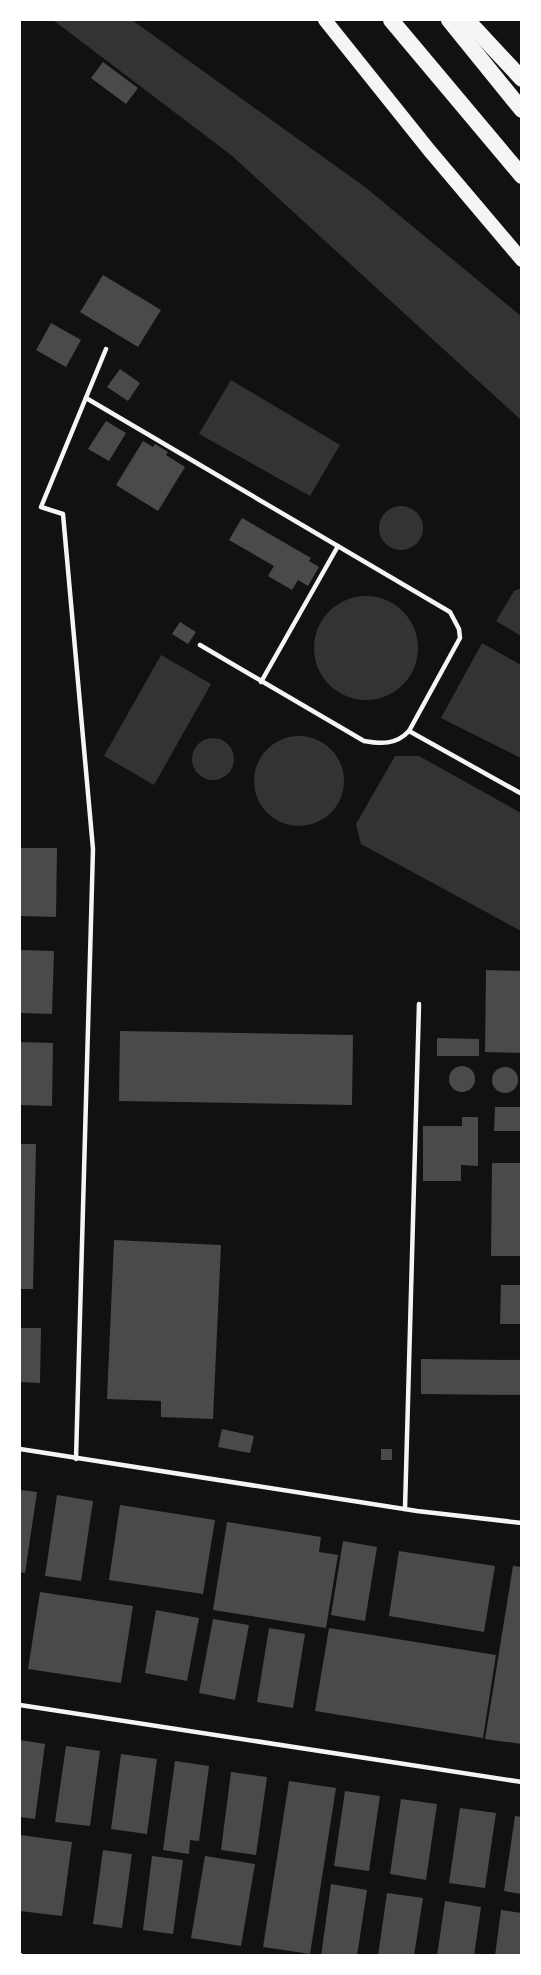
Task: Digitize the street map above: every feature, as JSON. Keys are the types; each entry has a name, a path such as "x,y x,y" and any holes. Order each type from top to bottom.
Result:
{"highway":[{"path":"391,20 522,176"},
{"path":"449,20 522,110"},
{"path":"467,20 522,79"}],"main road":[{"path":"325,20 429,150 522,260"}],"lane":[{"path":"76,1459 93,849 63,514 41,507 106,349"},
{"path":"86,398 450,612 459,629 460,638 409,731 403,738 394,742 378,744 364,741 200,645"},
{"path":"261,682 338,546"},
{"path":"409,731 522,794"},
{"path":"405,1509 419,1004"},
{"path":"20,1449 405,1509 522,1523"},
{"path":"20,1705 522,1782"}],"shaded area":[{"path":"53,20 132,20 365,187 521,316 521,420 231,155"},
{"path":"231,380 340,445 310,496 199,434"},
{"path":"401,506 416,513 423,528 416,543 401,550 386,543 379,528 386,513"},
{"path":"521,588 521,636 496,621 514,591"},
{"path":"366,596 386,600 403,611 414,628 418,648 414,668 403,685 386,696 366,700 346,696 329,685 318,668 314,648 318,628 329,611 346,600"},
{"path":"482,643 521,665 521,758 441,718"},
{"path":"161,655 211,684 154,785 104,756"},
{"path":"299,736 316,739 331,749 341,764 344,781 341,798 331,813 316,823 299,826 282,823 267,813 257,798 254,781 257,764 267,749 282,739"},
{"path":"213,738 228,744 234,759 228,774 213,780 198,774 192,759 198,744"},
{"path":"395,756 419,756 521,813 521,931 361,844 356,824"}],"building":[{"path":"103,62 138,88 126,104 91,78"},
{"path":"103,275 161,310 138,347 80,312"},
{"path":"51,323 81,340 66,367 36,350"},
{"path":"120,369 140,383 128,401 107,387"},
{"path":"106,421 126,433 109,461 88,449"},
{"path":"143,441 153,447 155,444 168,452 166,455 185,467 158,511 116,485"},
{"path":"242,518 311,558 309,561 319,567 308,586 298,580 292,590 268,576 274,566 229,540"},
{"path":"180,622 196,632 188,644 172,634"},
{"path":"20,848 57,848 56,917 20,916"},
{"path":"20,950 54,951 52,1014 20,1013"},
{"path":"486,970 522,971 522,1053 485,1052"},
{"path":"120,1031 353,1035 352,1105 119,1101"},
{"path":"437,1038 479,1039 479,1056 437,1056"},
{"path":"20,1042 53,1043 52,1106 20,1105"},
{"path":"462,1066 471,1070 475,1079 471,1088 462,1092 453,1088 449,1079 453,1070"},
{"path":"505,1067 514,1071 518,1080 514,1089 505,1093 496,1089 492,1080 496,1071"},
{"path":"495,1107 522,1107 522,1131 494,1131"},
{"path":"462,1117 478,1117 478,1166 461,1165 461,1181 423,1181 423,1126 462,1126"},
{"path":"20,1144 36,1144 33,1289 20,1289"},
{"path":"492,1163 522,1163 522,1256 491,1256"},
{"path":"114,1240 221,1245 213,1419 161,1417 161,1401 107,1399"},
{"path":"501,1285 522,1285 522,1324 500,1324"},
{"path":"20,1328 41,1328 40,1383 20,1382"},
{"path":"421,1359 522,1360 522,1395 421,1394"},
{"path":"222,1429 254,1436 250,1453 218,1447"},
{"path":"381,1449 392,1449 392,1460 381,1460"},
{"path":"20,1490 37,1492 25,1573 20,1572"},
{"path":"57,1495 93,1501 81,1581 45,1576"},
{"path":"120,1505 215,1520 203,1594 109,1580"},
{"path":"227,1522 321,1537 319,1552 338,1555 326,1628 213,1610"},
{"path":"343,1541 377,1547 365,1621 331,1615"},
{"path":"399,1551 495,1566 484,1632 389,1616"},
{"path":"513,1566 522,1567 522,1744 485,1739"},
{"path":"40,1592 133,1606 121,1683 28,1669"},
{"path":"156,1610 199,1618 187,1681 145,1673"},
{"path":"213,1619 249,1625 235,1700 199,1693"},
{"path":"269,1628 305,1634 293,1708 257,1702"},
{"path":"329,1628 496,1655 483,1738 315,1711"},
{"path":"20,1740 45,1744 35,1819 20,1817"},
{"path":"66,1746 100,1751 90,1826 55,1822"},
{"path":"121,1754 157,1759 147,1834 111,1829"},
{"path":"175,1761 209,1766 199,1841 190,1840 189,1854 163,1850"},
{"path":"231,1772 267,1777 256,1855 221,1850"},
{"path":"289,1781 336,1788 310,1954 263,1947"},
{"path":"345,1791 380,1796 369,1871 334,1866"},
{"path":"401,1799 437,1804 426,1880 390,1874"},
{"path":"460,1808 496,1813 485,1888 449,1883"},
{"path":"515,1816 522,1817 522,1894 504,1891"},
{"path":"20,1835 72,1842 62,1916 20,1911"},
{"path":"103,1850 132,1854 122,1928 93,1924"},
{"path":"152,1856 183,1860 173,1934 143,1930"},
{"path":"205,1856 255,1864 241,1946 191,1938"},
{"path":"331,1884 367,1890 357,1956 321,1956"},
{"path":"387,1893 423,1898 414,1956 378,1956"},
{"path":"445,1901 481,1907 474,1956 437,1956"},
{"path":"501,1910 522,1913 522,1956 495,1956"}]}
